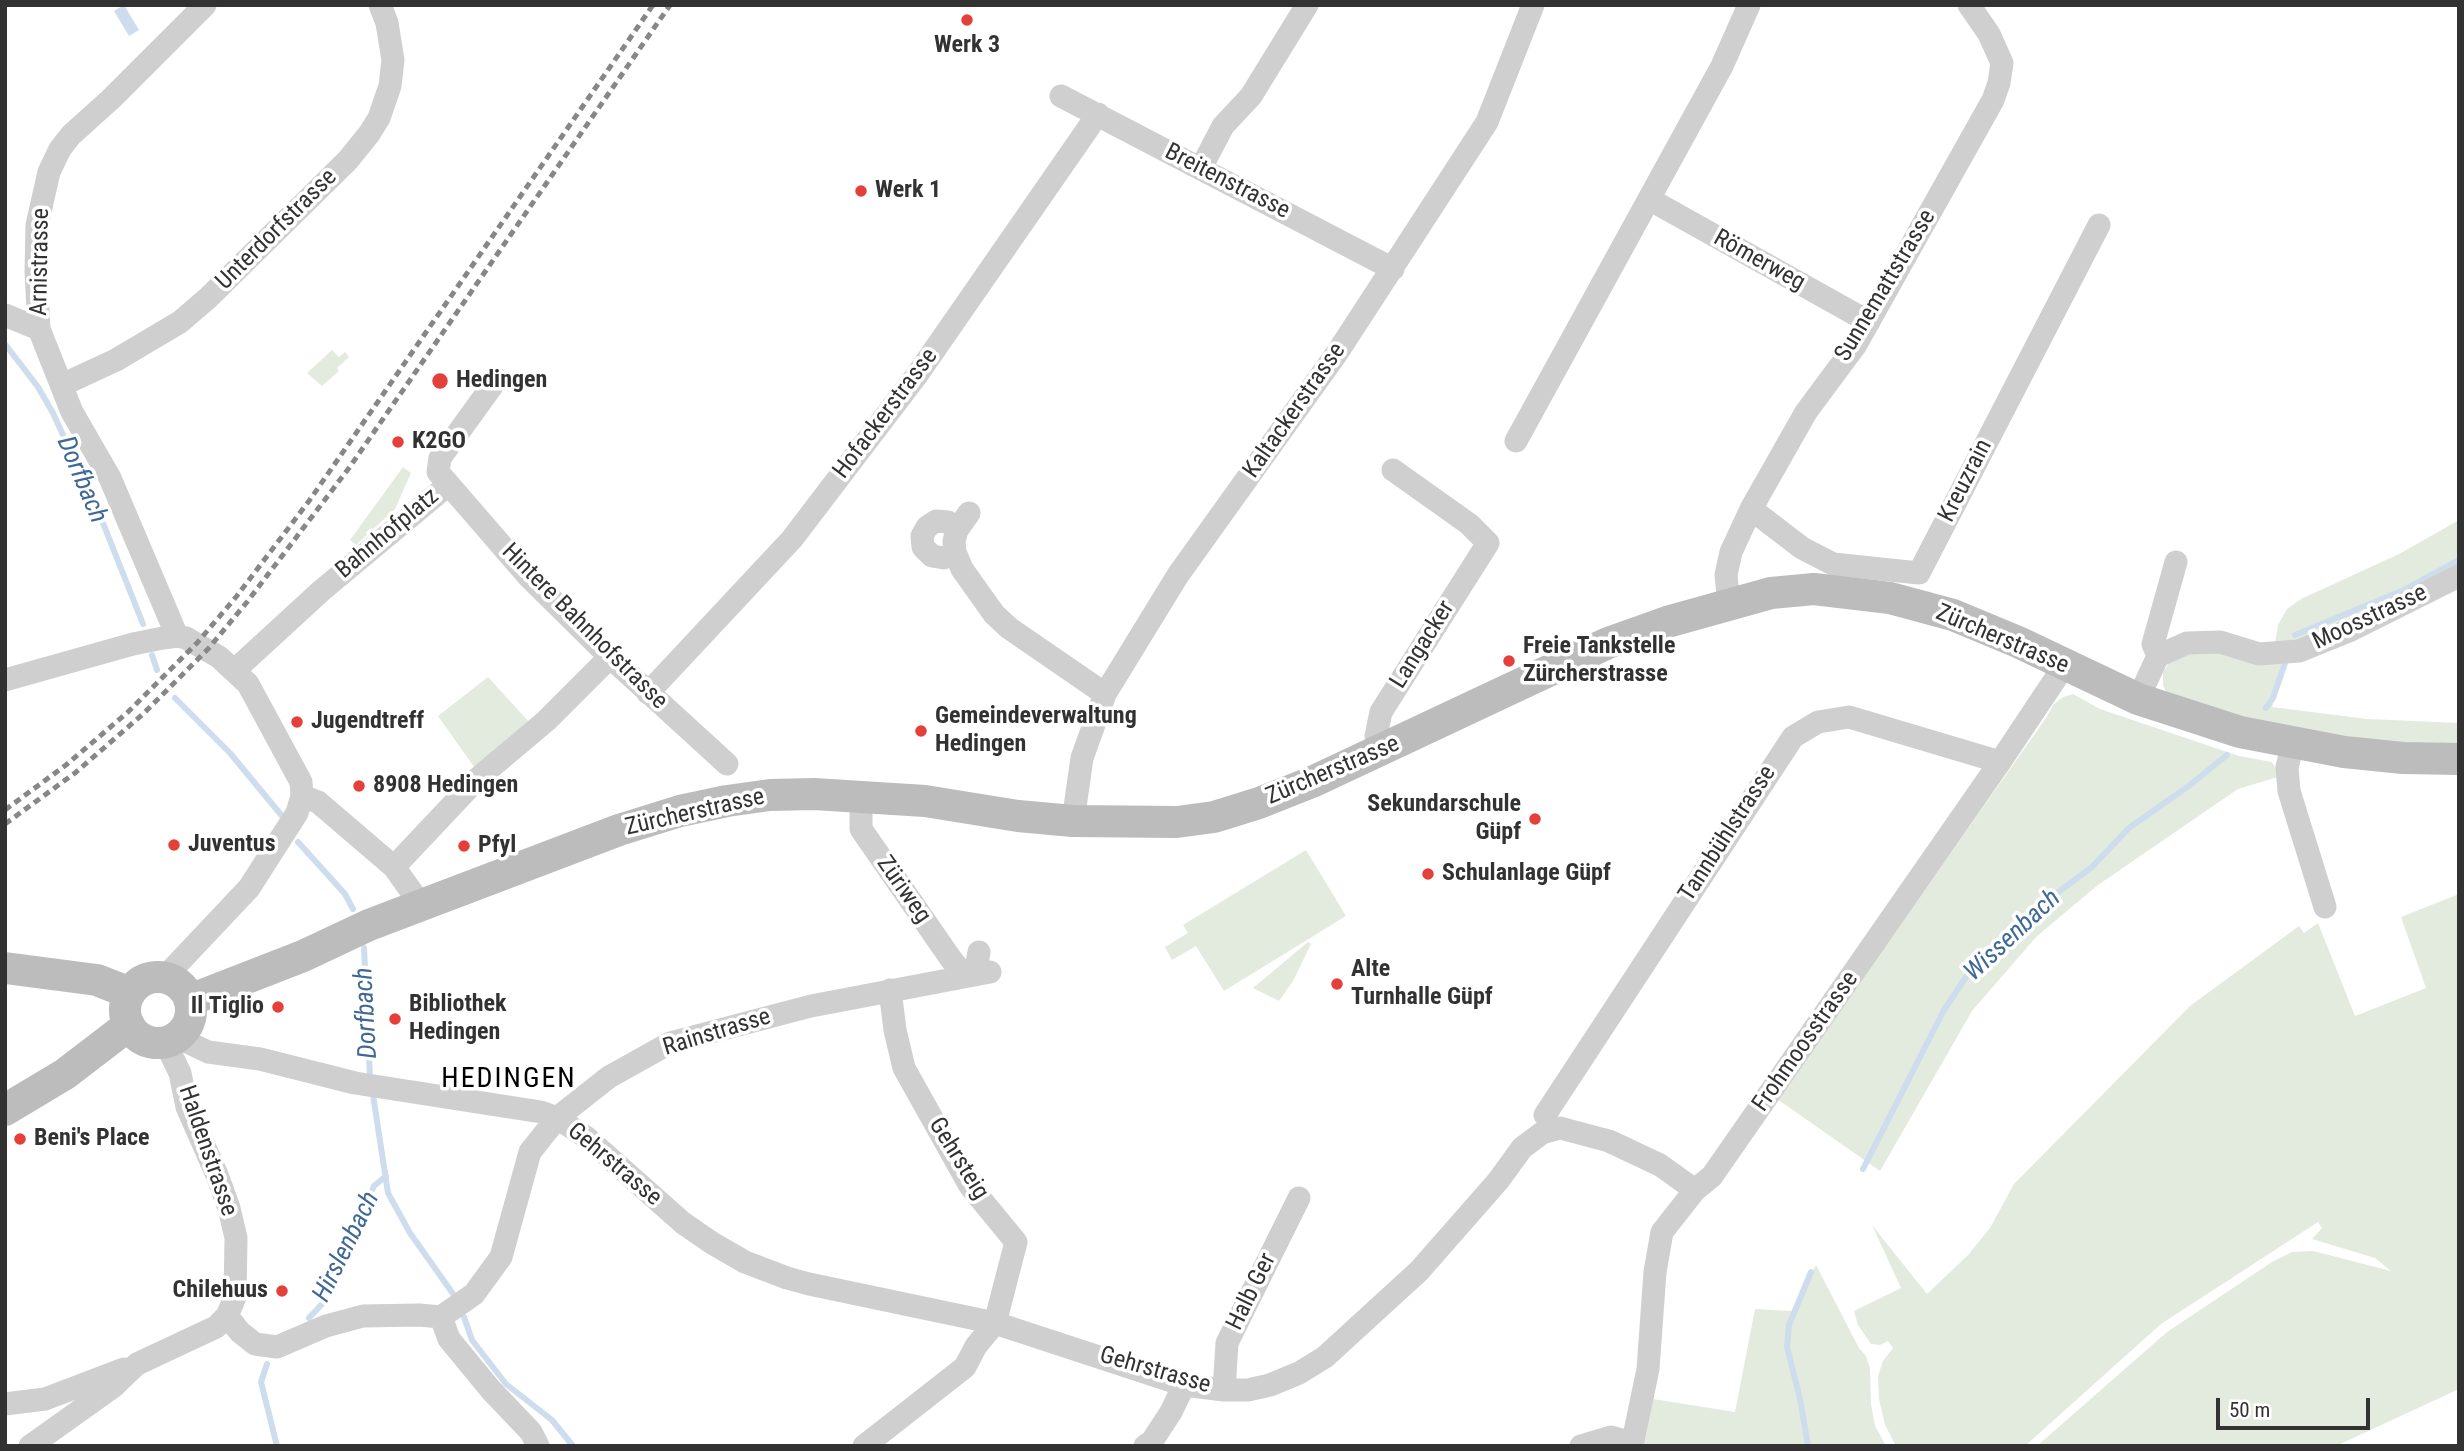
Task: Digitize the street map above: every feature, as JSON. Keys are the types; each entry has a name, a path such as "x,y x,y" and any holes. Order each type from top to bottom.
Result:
{"main road":[{"name":"Zürcherstrasse","path":"190,1000 303,956 369,925 619,830 727,800 814,794 925,801 1018,816 1073,821 1177,822 1214,817 1259,803 1378,753 1608,643 1667,622 1771,593 1814,589 1890,598 1953,615 2018,642 2138,699 2241,732 2293,744 2403,758 2459,759"},
{"path":"5,968 97,980 130,993"},
{"path":"165,977 180,985 190,1000 190,1020 171,1040 144,1040 129,1025 126,1004 130,993 145,980 165,977"},
{"path":"5,1110 65,1074 129,1025"}],"street":[{"name":"Arnistrasse","path":"177,636 110,478 72,412 39,329 37,225 49,172 60,149 71,135 205,5"},
{"name":"Unterdorfstrasse","path":"62,385 154,339 189,314 329,178 369,135 379,118 390,86 393,60 387,23 380,5"},
{"path":"1201,168 1223,126 1251,96 1307,5"},
{"name":"Kaltackerstrasse","path":"1073,821 1082,758 1105,694 1178,575 1337,353 1487,122 1533,5"},
{"path":"1516,441 1722,66 1749,5"},
{"name":"Sunnemattstrasse","path":"1729,604 1727,575 1731,552 1751,509 1805,412 1855,346 1993,100 2002,63 1997,48 1969,5"},
{"name":"Breitenstrasse","path":"1061,96 1393,269"},
{"name":"Hofackerstrasse","path":"648,693 792,539 917,375 1098,114"},
{"name":"Römerweg","path":"1649,200 1869,322"},
{"name":"Kreuzrain","path":"1751,509 1802,548 1833,564 1919,573 2099,225"},
{"path":"5,315 39,329"},
{"name":"Bahnhofplatz","path":"234,670 321,591 448,485 438,472 440,458 497,379"},
{"name":"Langacker","path":"1378,753 1376,736 1381,712 1488,543 1469,524 1393,470"},
{"name":"Hintere Bahnhofstrasse","path":"448,485 528,576 648,693 727,764"},
{"path":"960,532 962,569 994,614 1009,628 1105,694"},
{"path":"2138,699 2158,656 2153,644 2176,562"},
{"name":"Moosstrasse","path":"2158,656 2187,643 2220,642 2259,654 2299,651 2351,630 2459,576"},
{"path":"5,680 133,644 177,636 208,649 248,684 301,782 302,796 296,813 249,888 165,977"},
{"path":"394,867 477,779 546,721 610,657"},
{"name":"Frohmoosstrasse","path":"1632,1444 1648,1369 1655,1272 1662,1232 1695,1190 1713,1177 2064,666"},
{"name":"Tannbühlstrasse","path":"1545,1115 1793,737 1818,722 1849,717 2000,762"},
{"path":"2293,744 2287,767 2289,790 2325,907"},
{"path":"302,796 318,802 394,867 414,895 419,908"},
{"name":"Züriweg","path":"861,796 861,829 951,959 977,969"},
{"name":"Rainstrasse","path":"441,1317 474,1294 501,1257 530,1152 557,1118 609,1077 670,1043 811,1006 977,969"},
{"name":"Gehrsteig","path":"890,990 895,1030 904,1068 970,1186 1016,1242 995,1323"},
{"path":"171,1040 208,1052 260,1059 355,1083 541,1112 557,1118"},
{"name":"Haldenstrasse","path":"171,1040 187,1107 217,1175 236,1238 235,1297 227,1316"},
{"name":"Gehrstrasse","path":"557,1118 586,1137 683,1223 712,1244 745,1262 798,1281 995,1323 1184,1385 1224,1390 1248,1390 1270,1385 1299,1373 1325,1357 1419,1271 1522,1148 1542,1133 1560,1128 1609,1142 1660,1165 1695,1190"},
{"name":"Halb Ger","path":"1224,1390 1227,1343 1299,1198"},
{"path":"5,1404 46,1399 137,1364 216,1326 227,1316 240,1332 255,1344 277,1347 326,1326 363,1316 419,1315 441,1317 449,1339 491,1390 531,1432 538,1446"},
{"path":"864,1446 965,1367 976,1346 995,1323"},
{"path":"30,1446 113,1387 137,1364"},
{"path":"1145,1446 1152,1441 1171,1412 1184,1385"},
{"path":"1581,1446 1611,1437 1632,1444"}],"shaded area":[{"path":"332,350 339,357 345,352 349,357 337,368 339,371 322,386 307,373"},
{"path":"403,467 411,473 395,509 356,545 350,540"},
{"path":"2459,520 2459,566 2374,609 2294,642 2275,644 2278,625 2287,609 2301,599 2399,554"},
{"path":"2202,649 2286,662 2272,707 2367,719 2459,723 2459,747 2367,741 2218,712 2168,696 2163,685 2163,672 2172,659"},
{"path":"488,677 530,723 477,771 438,716"},
{"path":"2073,694 2100,709 2239,756 2272,762 2281,776 2238,789 2098,885 2037,936 1972,1011 1880,1171 1777,1099 2053,705 2063,697"},
{"path":"1306,850 1346,916 1224,991 1196,946 1172,960 1165,947 1188,933 1183,925"},
{"path":"2459,894 2459,1389 2336,1446 2037,1446 2167,1332 2272,1262 2292,1252 2313,1251 2391,1271 2375,1258 2312,1239 2322,1228 2318,1222 2161,1324 2025,1446 1896,1446 1885,1425 1879,1399 1878,1376 1883,1361 1893,1348 1888,1341 1880,1345 1871,1344 1858,1325 1854,1311 1901,1288 1872,1225 1927,1294 1968,1255 1990,1228 2014,1184 2190,1006 2299,926 2304,933 2318,923 2355,1016 2426,988 2401,917"},
{"path":"1308,942 1311,944 1293,981 1279,1001 1253,988"},
{"path":"1816,1265 1859,1348 1866,1356 1870,1368 1875,1426 1886,1446 1644,1446 1653,1399 1735,1412 1755,1309 1792,1311"}],"water":[{"path":"124,5 139,30 129,36 114,11"}],"waterway":[{"name":"Dorfbach","path":"5,344 38,387 53,413 105,528 143,624"},
{"name":"Wissenbach","path":"2295,635 2404,590 2459,560"},
{"name":"Dorfbach","path":"152,655 157,670"},
{"name":"Wissenbach","path":"2266,708 2273,698 2286,660"},
{"name":"Dorfbach","path":"175,698 230,753 282,816"},
{"name":"Wissenbach","path":"1863,1169 1944,1010 1972,968 2037,908 2092,867 2129,828 2227,755"},
{"name":"Dorfbach","path":"298,842 345,894 353,909"},
{"name":"Dorfbach","path":"364,948 370,1078"},
{"path":"373,1095 388,1193 410,1233 456,1298"},
{"name":"Hirslenbach","path":"309,1318 322,1304 374,1186 386,1176"},
{"name":"Wissenbach","path":"1808,1446 1787,1347 1789,1325 1811,1272"},
{"path":"464,1317 472,1340 506,1384 552,1420 573,1446"},
{"name":"Hirslenbach","path":"267,1364 261,1382 277,1446"}],"railway":[{"path":"5,810 66,765 128,712 197,643 236,597 309,501 653,5"},
{"path":"5,824 75,773 143,714 208,649 247,602 349,468 670,5"}],"place":[{"name":"Werk 3","path":"967,20"},
{"name":"Werk 1","path":"861,191"},
{"name":"Hedingen","path":"440,381"},
{"name":"K2GO","path":"398,442"},
{"name":"Freie Tankstelle Zürcherstrasse","path":"1509,661"},
{"name":"Jugendtreff","path":"297,722"},
{"name":"Gemeindeverwaltung Hedingen","path":"921,731"},
{"name":"8908 Hedingen","path":"359,786"},
{"name":"Sekundarschule Güpf","path":"1535,819"},
{"name":"Juventus","path":"174,845"},
{"name":"Pfyl","path":"464,846"},
{"name":"Schulanlage Güpf","path":"1428,874"},
{"name":"Alte Turnhalle Güpf","path":"1337,984"},
{"name":"Il Tiglio","path":"278,1007"},
{"name":"Bibliothek Hedingen","path":"395,1019"},
{"name":"Beni's Place","path":"20,1139"},
{"name":"Chilehuus","path":"282,1291"}],"district":[{"name":"HEDINGEN","path":"509,1080"}]}
